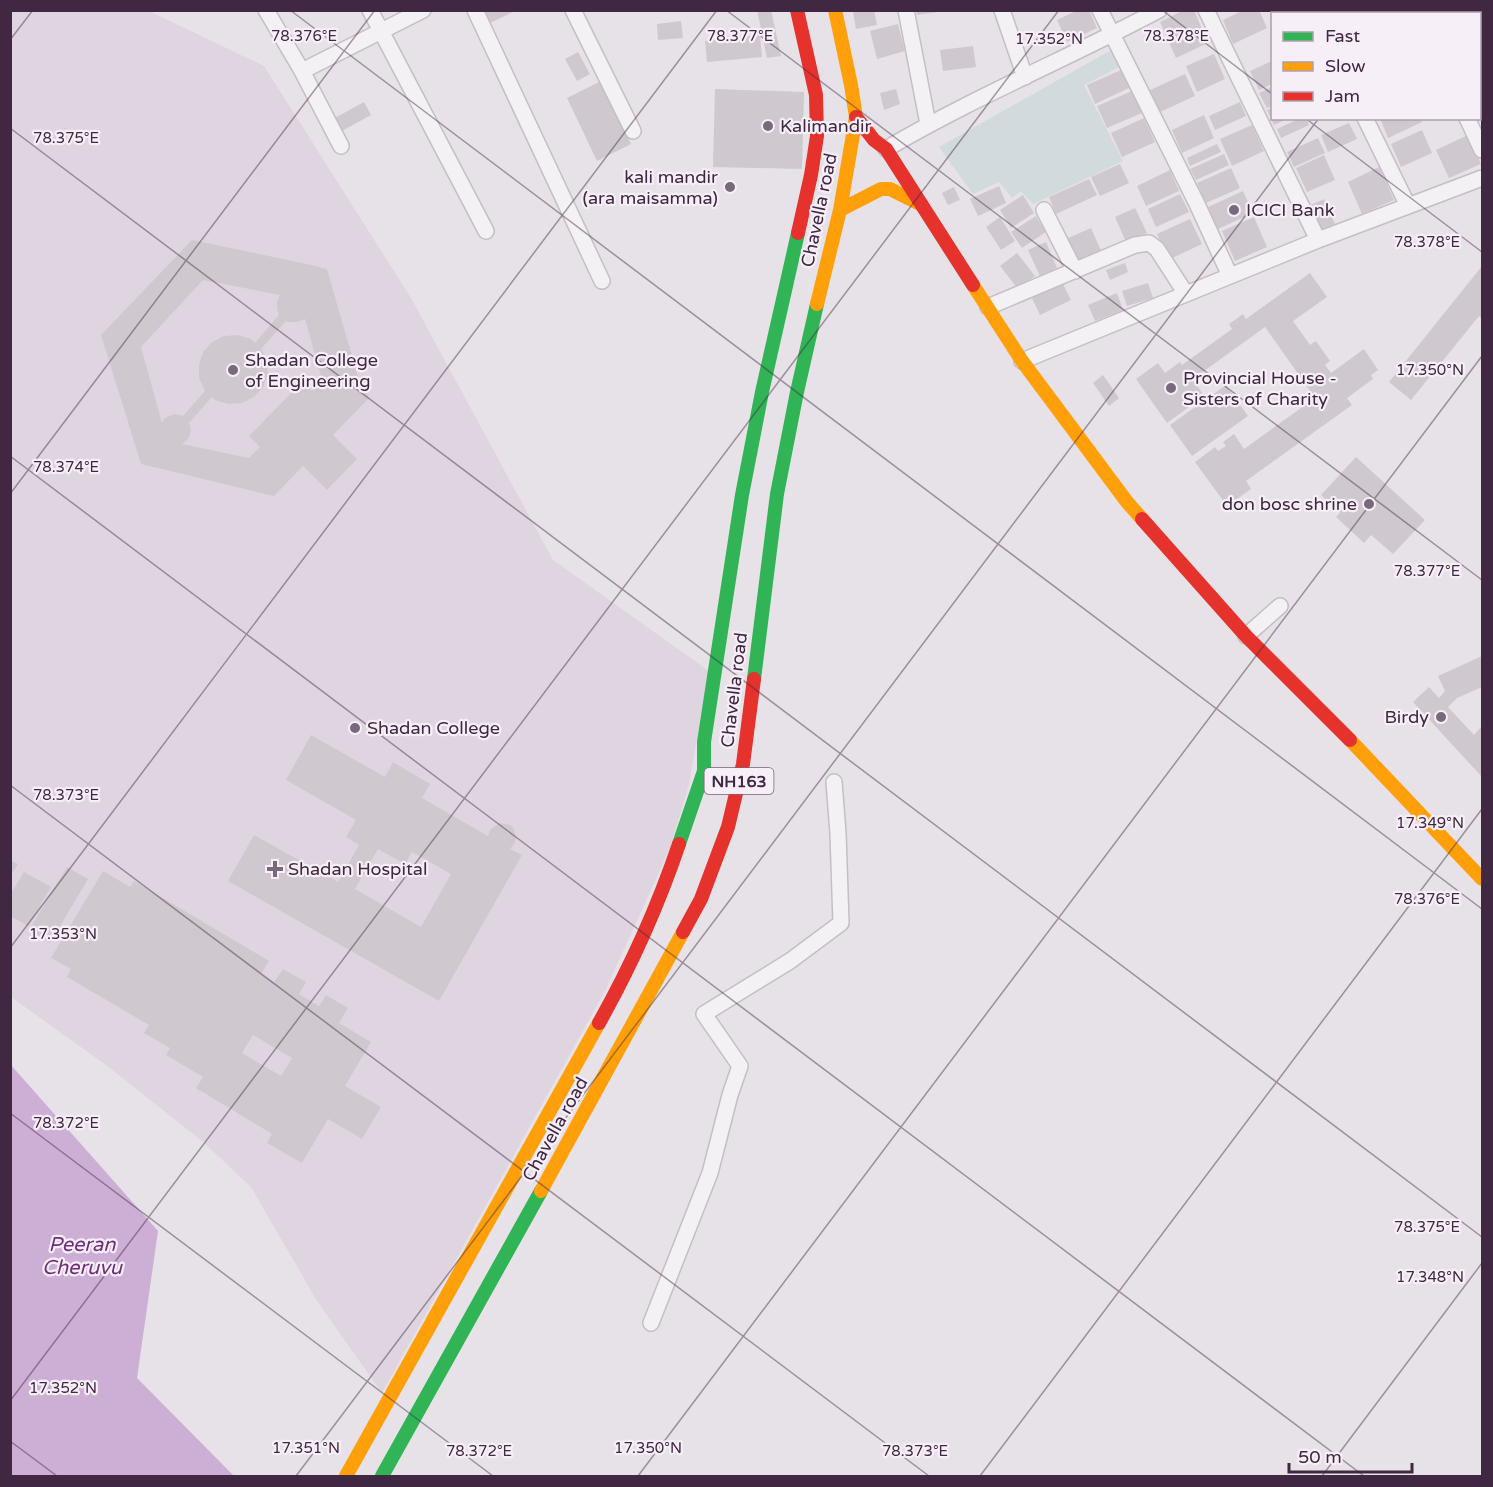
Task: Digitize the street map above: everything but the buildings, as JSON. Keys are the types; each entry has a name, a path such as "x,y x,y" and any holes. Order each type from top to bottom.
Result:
{"main road":[{"name":"Chavella road","path":"346,1476 622,981 666,882 704,771 704,742 742,495 762,392 811,175 817,136 816,95 797,10"},
{"name":"Chavella road","path":"382,1476 701,900 728,827 743,764 777,494 797,392 840,210 856,117 835,10"},
{"path":"856,117 874,140 886,149 1022,360 1127,502 1246,636 1364,754 1482,878"},
{"path":"840,210 881,189 890,189 921,205"}],"street":[{"path":"266,10 302,71 341,146"},
{"path":"370,10 486,231"},
{"path":"302,71 423,10"},
{"path":"475,10 602,281"},
{"path":"573,10 633,131"},
{"path":"906,10 928,124"},
{"path":"1002,10 1025,77"},
{"path":"1100,10 1197,204 1230,276"},
{"path":"886,149 928,124 1159,10"},
{"path":"1206,10 1318,240"},
{"path":"1366,120 1408,206"},
{"path":"1468,120 1482,150"},
{"path":"1022,360 1318,240 1482,178"},
{"path":"1044,210 1075,271"},
{"path":"988,308 1135,245 1149,243 1157,249 1186,294"},
{"path":"1246,636 1280,606"},
{"path":"651,1323 710,1173 740,1066 704,1014 790,961 841,923 834,782"}],"shaded area":[{"name":"Shadan College","path":"11,11 149,11 264,66 411,298 553,560 709,671 689,784 670,848 605,991 382,1393 317,1301 251,1187 202,1141 106,1065 11,997"},
{"path":"1113,49 1121,66 1084,85 1123,161 1033,204 1021,191 1012,198 999,182 973,194 939,147"}],"water":[{"name":"Peeran Cheruvu","path":"10,1064 158,1231 137,1378 234,1476 11,1476"}],"traffic: fast":[{"path":"679,844 704,771 704,742 742,495 762,392 798,233"},
{"path":"754,679 777,494 817,304"},
{"path":"382,1476 541,1191"}],"traffic: slow":[{"path":"817,304 840,210 856,117 835,10"},
{"path":"840,210 881,189 890,189 920,204"},
{"path":"973,285 1022,361 1142,519"},
{"path":"1350,740 1482,879"},
{"path":"541,1191 683,932"},
{"path":"346,1476 599,1023"}],"traffic: jam":[{"path":"797,10 816,95 817,136 798,233"},
{"path":"856,117 874,140 886,149 973,285"},
{"path":"1142,519 1246,636 1350,740"},
{"path":"683,932 701,899 728,827 743,764 754,679"},
{"path":"599,1023 643,935 679,844"}],"place":[{"name":"Kalimandir","path":"768,126"},
{"name":"kali mandir (ara maisamma)","path":"730,187"},
{"name":"ICICI Bank","path":"1234,210"},
{"name":"Shadan College of Engineering","path":"233,370"},
{"name":"Provincial House - Sisters of Charity","path":"1171,388"},
{"name":"don bosc shrine","path":"1369,504"},
{"name":"Birdy","path":"1441,717"},
{"name":"Shadan College","path":"355,728"},
{"name":"Shadan Hospital","path":"275,869"}]}
